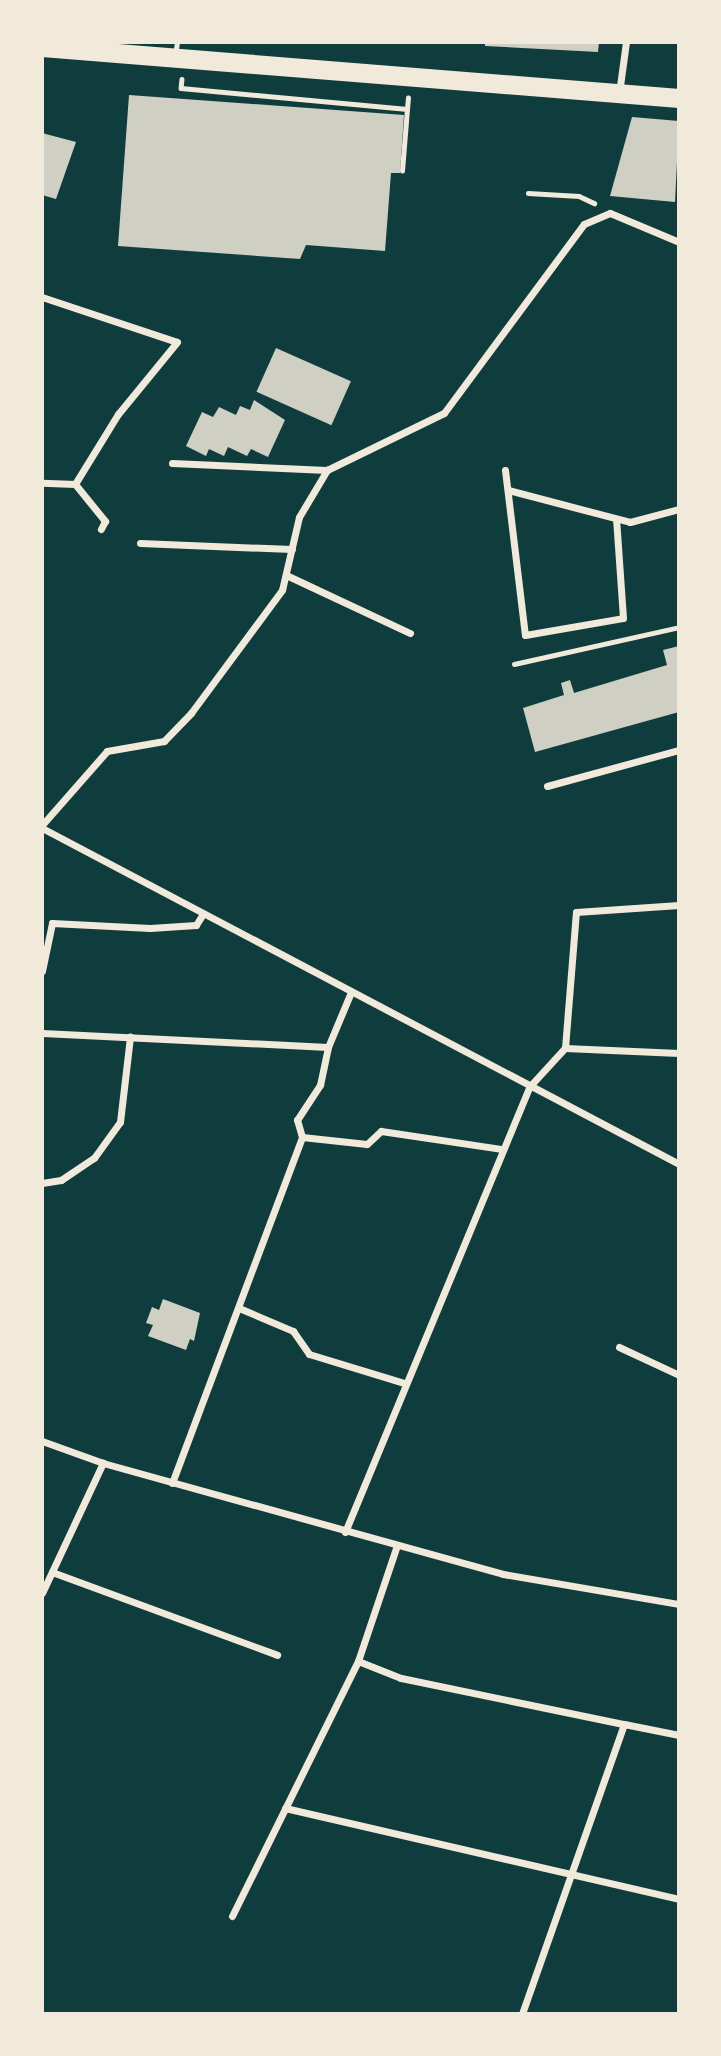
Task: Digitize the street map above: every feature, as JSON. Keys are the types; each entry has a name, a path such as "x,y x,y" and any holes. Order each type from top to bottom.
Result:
{"highway":[{"path":"42,47 679,98"}],"street":[{"path":"619,93 626,42"},
{"path":"172,463 327,470 444,413 584,224 610,213 679,242"},
{"path":"42,297 177,342 118,414 75,484"},
{"path":"327,470 299,517 282,590 191,713 164,741 107,751 42,827 679,1164"},
{"path":"505,470 525,635 623,618 616,519"},
{"path":"42,483 75,484 105,521 101,529"},
{"path":"508,490 629,522 679,509"},
{"path":"140,543 292,549"},
{"path":"286,575 410,633"},
{"path":"547,786 679,750"},
{"path":"345,1532 501,1149 530,1086 565,1048 576,912 679,905"},
{"path":"42,971 52,922 150,928 196,925 203,914"},
{"path":"172,1483 302,1138 297,1120 304,1104 320,1086 328,1047 351,992"},
{"path":"42,1033 328,1047"},
{"path":"42,1183 61,1180 94,1158 120,1122 130,1037"},
{"path":"565,1048 679,1052"},
{"path":"302,1138 367,1144 381,1131 501,1149"},
{"path":"239,1308 293,1331 309,1354 404,1383"},
{"path":"619,1346 679,1375"},
{"path":"42,1441 103,1463 172,1483 503,1574 679,1604"},
{"path":"42,1593 103,1463"},
{"path":"232,1916 358,1661 397,1545"},
{"path":"52,1572 277,1655"},
{"path":"358,1661 401,1678 679,1735"},
{"path":"522,2014 624,1724"},
{"path":"285,1808 679,1899"}],"lane":[{"path":"514,664 679,627"}],"path":[{"path":"178,58 181,88 407,108"},
{"path":"402,171 409,94"},
{"path":"528,193 570,196"}],"building":[{"path":"485,42 599,42 598,52 485,46"},
{"path":"129,95 404,115 400,173 391,173 385,251 306,245 300,259 118,246"},
{"path":"632,117 679,121 675,202 610,196"},
{"path":"42,133 76,142 56,199 42,195"},
{"path":"276,348 351,381 331,425 256,392"},
{"path":"254,400 285,420 268,457 251,449 247,456 228,447 224,456 209,449 206,456 186,446 202,412 213,417 219,407 236,415 240,406 250,410"},
{"path":"679,646 679,712 535,752 523,708 564,695 561,683 570,680 574,693 667,665 663,650"},
{"path":"163,1299 200,1313 194,1341 190,1339 186,1350 148,1336 153,1325 146,1323 152,1307 159,1310"}]}
